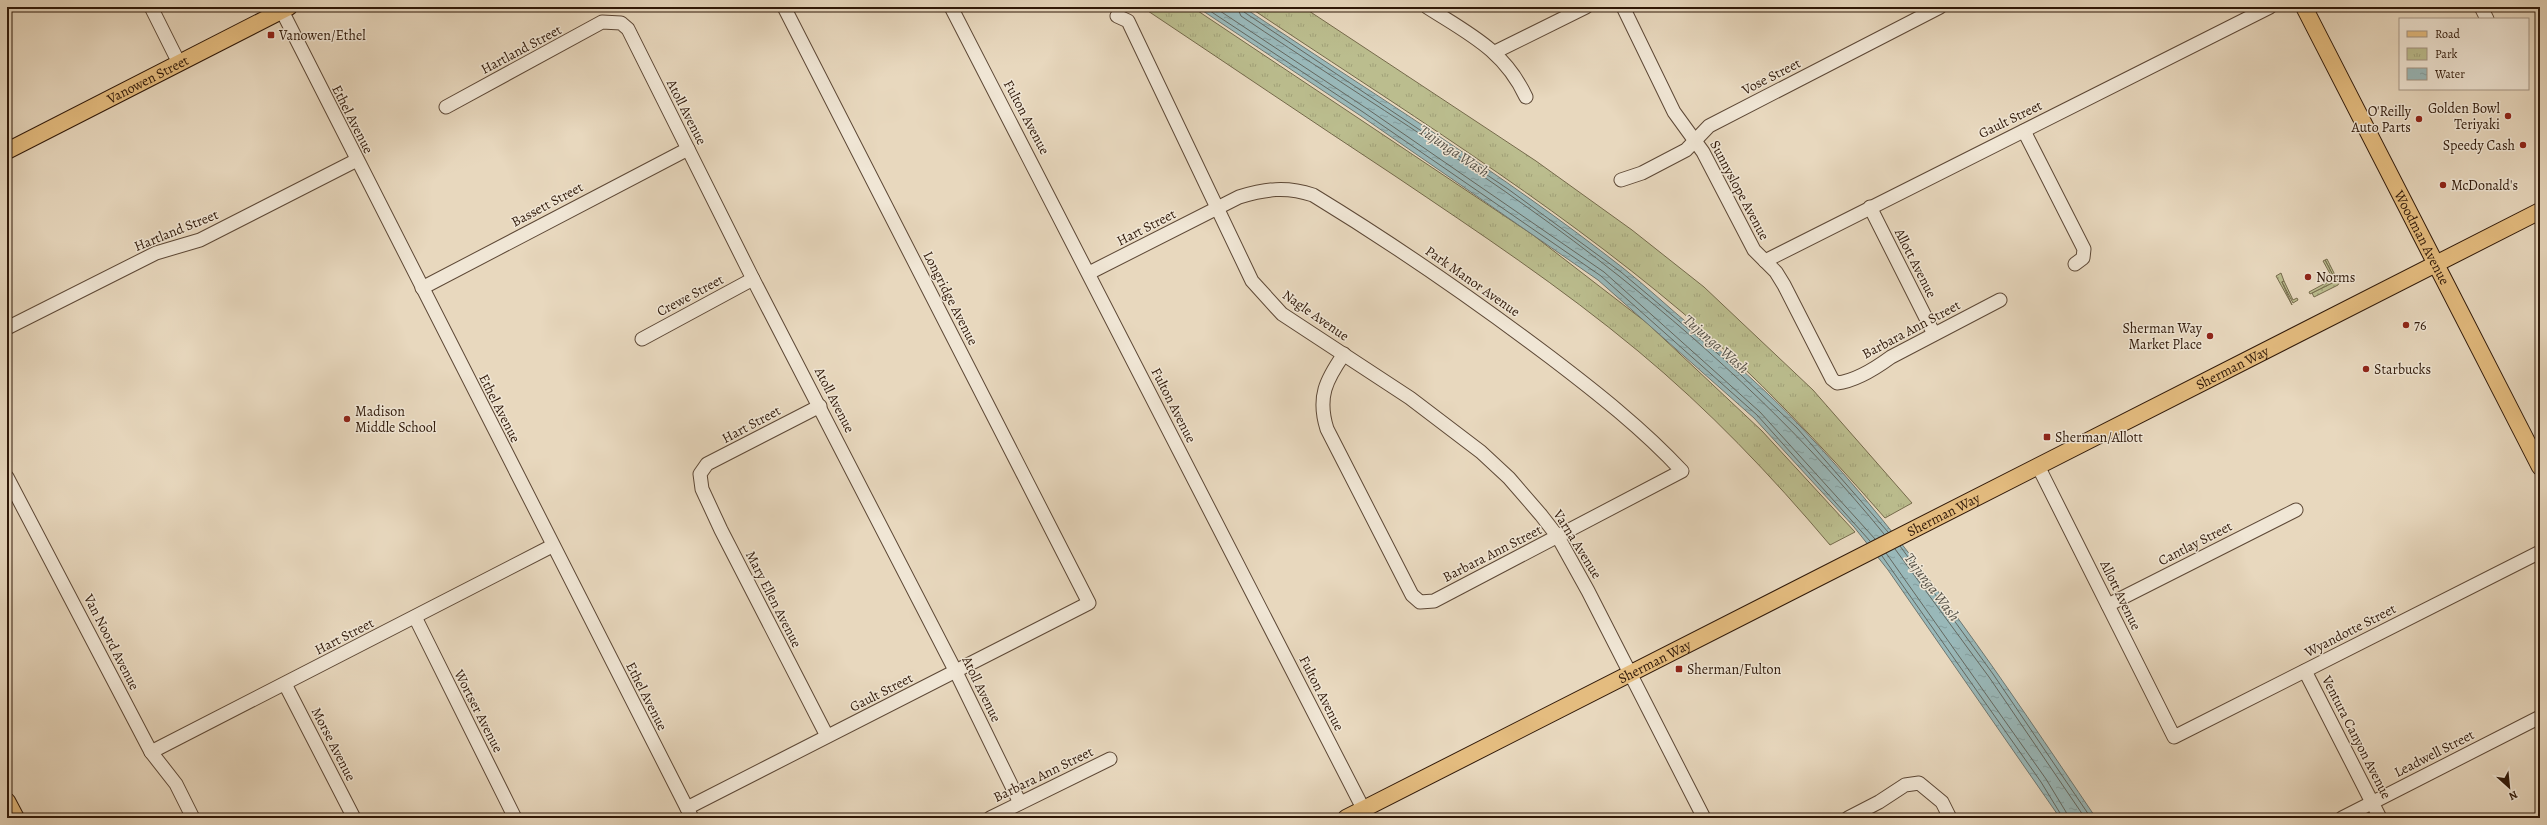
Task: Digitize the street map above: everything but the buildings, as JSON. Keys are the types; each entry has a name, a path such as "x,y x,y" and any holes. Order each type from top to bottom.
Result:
{"main road":[{"name":"Woodman Avenue","path":"2304,7 2540,468"},
{"name":"Vanowen Street","path":"7,151 285,9"},
{"name":"Sherman Way","path":"1346,818 1366,814 1631,672 2540,211"},
{"path":"7,801 16,818"}],"street":[{"path":"151,7 179,63"},
{"name":"Longridge Avenue","path":"784,7 1089,603"},
{"name":"Fulton Avenue","path":"952,7 1366,814"},
{"path":"1427,7 1495,52 1517,77 1526,97"},
{"path":"1495,52 1586,7"},
{"name":"Sunnyslope Avenue","path":"1623,7 1626,17 1674,112 1696,140 1752,246 1776,272 1784,285 1832,379 1837,383"},
{"name":"Vose Street","path":"1622,180 1642,173 1686,150 1710,126 1940,7"},
{"name":"Gault Street","path":"1765,261 2270,7"},
{"path":"2481,7 2486,18"},
{"name":"Ethel Avenue","path":"285,9 356,160 689,813"},
{"name":"Nagle Avenue","path":"1117,16 1128,21 1216,209 1252,281 1269,302 1282,314 1344,354 1326,385 1322,402 1323,415 1327,429 1412,595 1420,602"},
{"name":"Hartland Street","path":"446,107 597,25 612,21"},
{"name":"Atoll Avenue","path":"612,21 621,23 628,29 753,279 820,406 956,672 1020,803"},
{"path":"2024,131 2085,254 2074,264"},
{"name":"Bassett Street","path":"422,288 688,149"},
{"name":"Hartland Street","path":"7,328 156,253 200,240 356,160"},
{"name":"Park Manor Avenue","path":"1216,209 1239,197 1260,190 1297,190 1313,195 1433,272 1499,318 1594,391 1682,472"},
{"name":"Allott Avenue","path":"1870,207 1934,334"},
{"name":"Hart Street","path":"1089,273 1216,209"},
{"name":"Crewe Street","path":"642,338 753,279"},
{"name":"Barbara Ann Street","path":"1837,383 1846,382 2000,300"},
{"name":"Varna Avenue","path":"1344,354 1410,398 1481,452 1509,478 1558,537 1631,672 1704,818"},
{"name":"Hart Street","path":"700,474 707,464 820,406"},
{"name":"Allott Avenue","path":"2038,466 2174,737"},
{"name":"Barbara Ann Street","path":"1420,602 1434,601 1682,472"},
{"name":"Mary Ellen Avenue","path":"700,474 702,489 721,530 827,736"},
{"name":"Van Noord Avenue","path":"7,477 151,752 176,784 193,818"},
{"name":"Cantlay Street","path":"2108,605 2296,510"},
{"name":"Hart Street","path":"151,752 415,618 552,546"},
{"name":"Wyandotte Street","path":"2174,737 2540,552"},
{"name":"Gault Street","path":"689,813 827,736 956,672 1089,603"},
{"name":"Wortser Avenue","path":"415,618 515,818"},
{"name":"Ventura Canyon Avenue","path":"2305,671 2380,818"},
{"name":"Morse Avenue","path":"285,684 354,818"},
{"name":"Leadwell Street","path":"2342,818 2540,717"},
{"name":"Barbara Ann Street","path":"990,818 1110,758"},
{"path":"1848,818 1879,802 1905,785 1919,783 1942,802 1950,818"}],"green space":[{"path":"1142,7 1192,7 1533,235 1647,323 1762,431 1855,532 1830,545 1762,468 1714,419 1664,373 1609,327 1488,239"},
{"path":"1249,7 1303,7 1536,161 1632,230 1704,287 1813,390 1912,503 1885,518 1812,437 1762,386 1683,313 1631,271 1524,191"},
{"path":"2327,259 2339,283 2338,285 2314,297 2312,293 2336,281 2325,260"},
{"path":"2325,260 2336,281 2310,294 2309,292 2333,279 2323,261"},
{"path":"2281,273 2284,281 2282,282 2292,305 2276,276"},
{"path":"2284,281 2293,300 2297,298 2298,300 2293,303 2282,282"}],"water":[{"name":"Tujunga Wash","path":"1197,7 1243,7 1483,166 1577,233 1623,268 1748,375 1801,427 1842,472 1920,567 1992,666 2096,818 2060,818 1888,570 1854,527 1754,418 1598,280 1361,116"}],"place":[{"name":"Vanowen/Ethel","path":"271,35"},
{"name":"Golden Bowl Teriyaki","path":"2508,116"},
{"name":"O'Reilly Auto Parts","path":"2419,119"},
{"name":"Speedy Cash","path":"2523,145"},
{"name":"McDonald's","path":"2443,185"},
{"name":"Norms","path":"2308,277"},
{"name":"76","path":"2406,325"},
{"name":"Sherman Way Market Place","path":"2210,336"},
{"name":"Starbucks","path":"2366,369"},
{"name":"Madison Middle School","path":"347,419"},
{"name":"Sherman/Allott","path":"2047,437"},
{"name":"Sherman/Fulton","path":"1679,669"}]}
